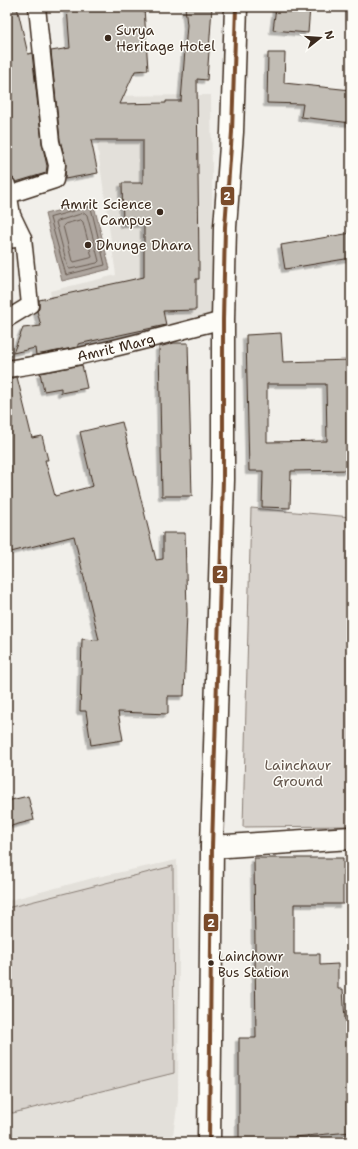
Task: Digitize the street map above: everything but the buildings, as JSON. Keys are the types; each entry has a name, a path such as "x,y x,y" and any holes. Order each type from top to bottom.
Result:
{"main road":[{"path":"209,1142 212,847 223,480 223,320 225,227 232,132 236,7"},
{"path":"212,847 351,838"}],"street":[{"path":"7,319 30,305 23,238 12,215 8,190 54,180 57,165 51,142 37,7"},
{"path":"7,240 23,238"},
{"name":"Amrit Marg","path":"7,369 36,365 109,350 223,320"}],"shaded area":[{"name":"Amrit Science Campus","path":"211,95 214,326 59,352 50,291 116,275 90,96"},
{"path":"177,860 179,962 178,1100 172,1142 7,1142 7,901 93,878"}],"green space":[{"name":"Lainchaur Ground","path":"251,508 351,517 351,826 243,827"},
{"path":"173,866 174,1073 13,1113 7,1111 7,908"}],"water":[{"path":"93,202 110,269 62,281 45,214"}],"transit line":[{"name":"2","path":"209,1142 212,847 223,480 223,320 225,227 232,132 236,7"}],"place":[{"name":"Surya Heritage Hotel","path":"108,38"},
{"name":"Amrit Science Campus","path":"160,212"},
{"name":"Dhunge Dhara","path":"88,245"},
{"name":"Lainchowr Bus Station","path":"211,963"}]}
